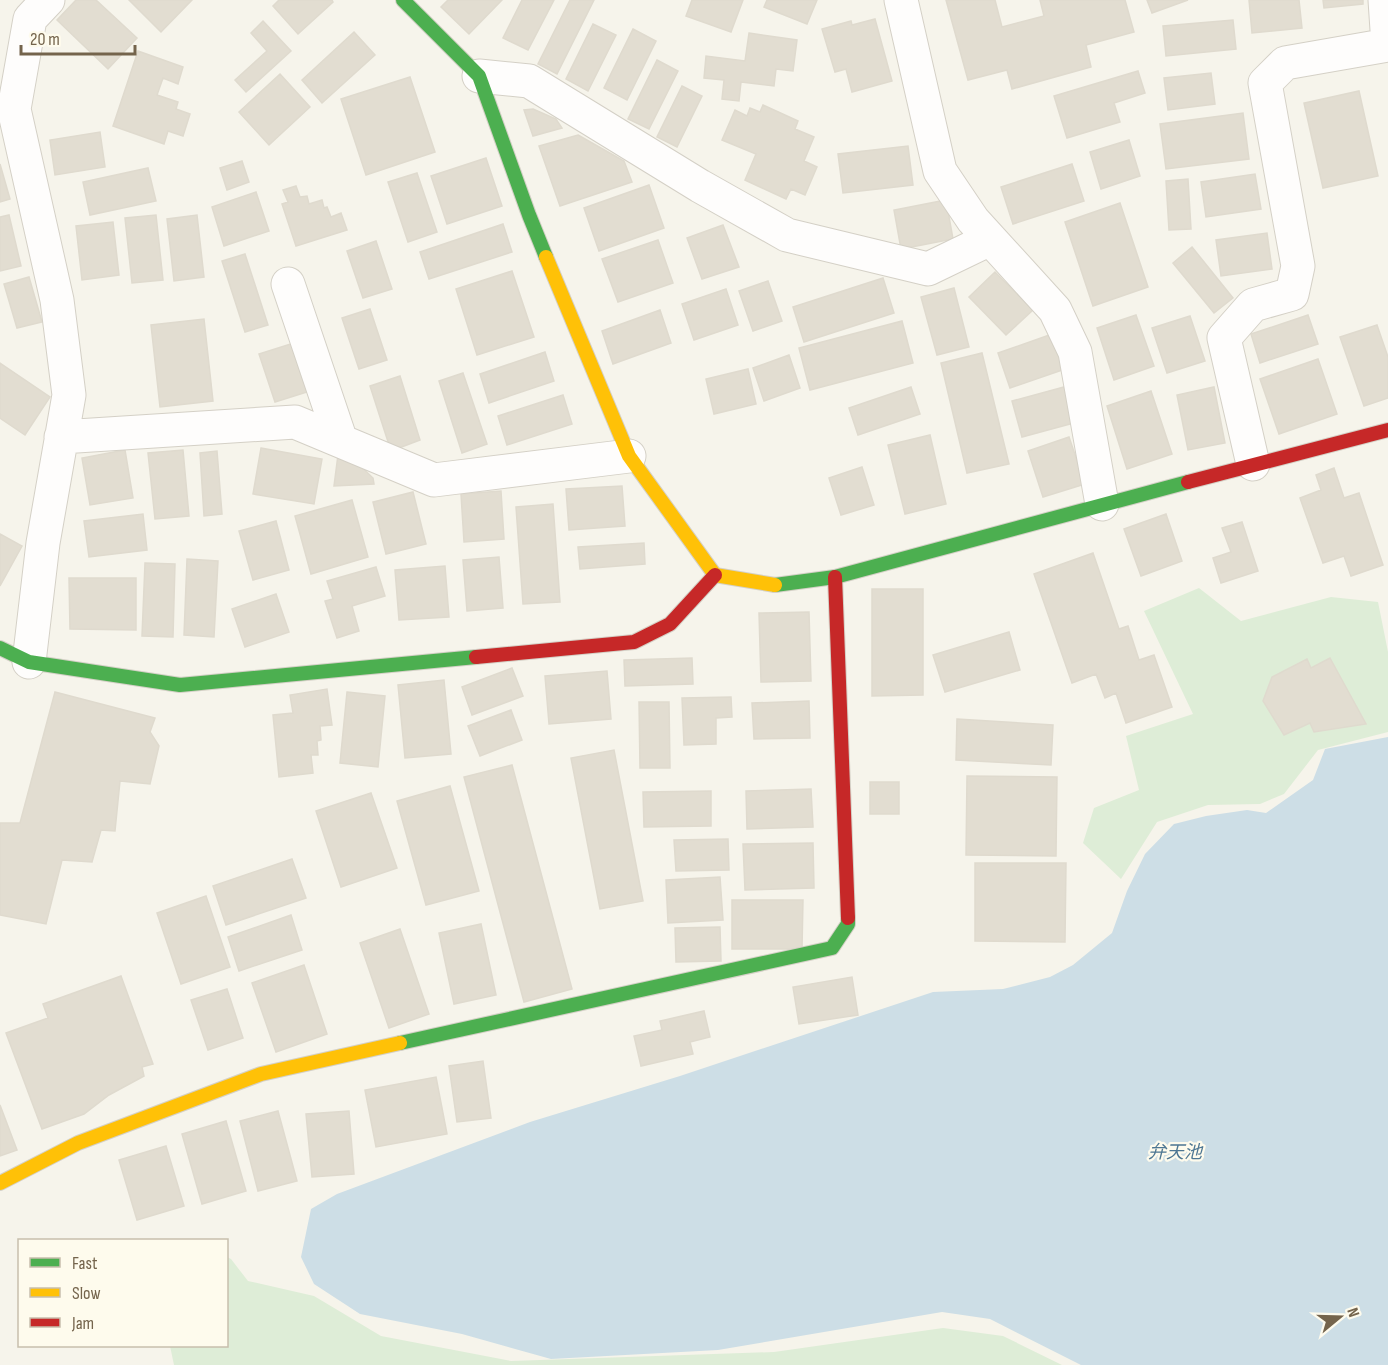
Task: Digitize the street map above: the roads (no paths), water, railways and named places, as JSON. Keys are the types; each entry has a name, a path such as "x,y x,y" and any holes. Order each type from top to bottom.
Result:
{"street":[{"path":"29,663 43,543 69,395 57,300 14,109 30,19 48,0"},
{"path":"1253,464 1224,338 1253,305 1292,294 1298,266 1265,83 1285,63 1388,45 1385,0"},
{"path":"899,1 940,171 972,220 1055,310 1075,352 1102,504"},
{"path":"409,2 479,76 529,215 629,456 715,575 778,585 835,577 1102,504 1388,430"},
{"path":"479,76 529,81 700,186 787,234 928,269 990,239"},
{"path":"288,284 341,441"},
{"path":"61,437 295,422 434,480 629,456"},
{"path":"0,648 29,663 180,684 634,642 670,624 715,575"},
{"path":"0,1182 78,1143 261,1074 832,948 848,924 835,577"}],"water":[{"name":"弁天池","path":"1388,737 1388,1365 1081,1365 990,1319 942,1312 718,1350 551,1359 462,1334 360,1314 314,1284 301,1257 311,1209 337,1194 530,1122 680,1076 933,992 1003,989 1050,977 1073,965 1112,933 1127,891 1145,854 1174,824 1206,816 1247,810 1266,813 1313,780 1325,749"}]}
